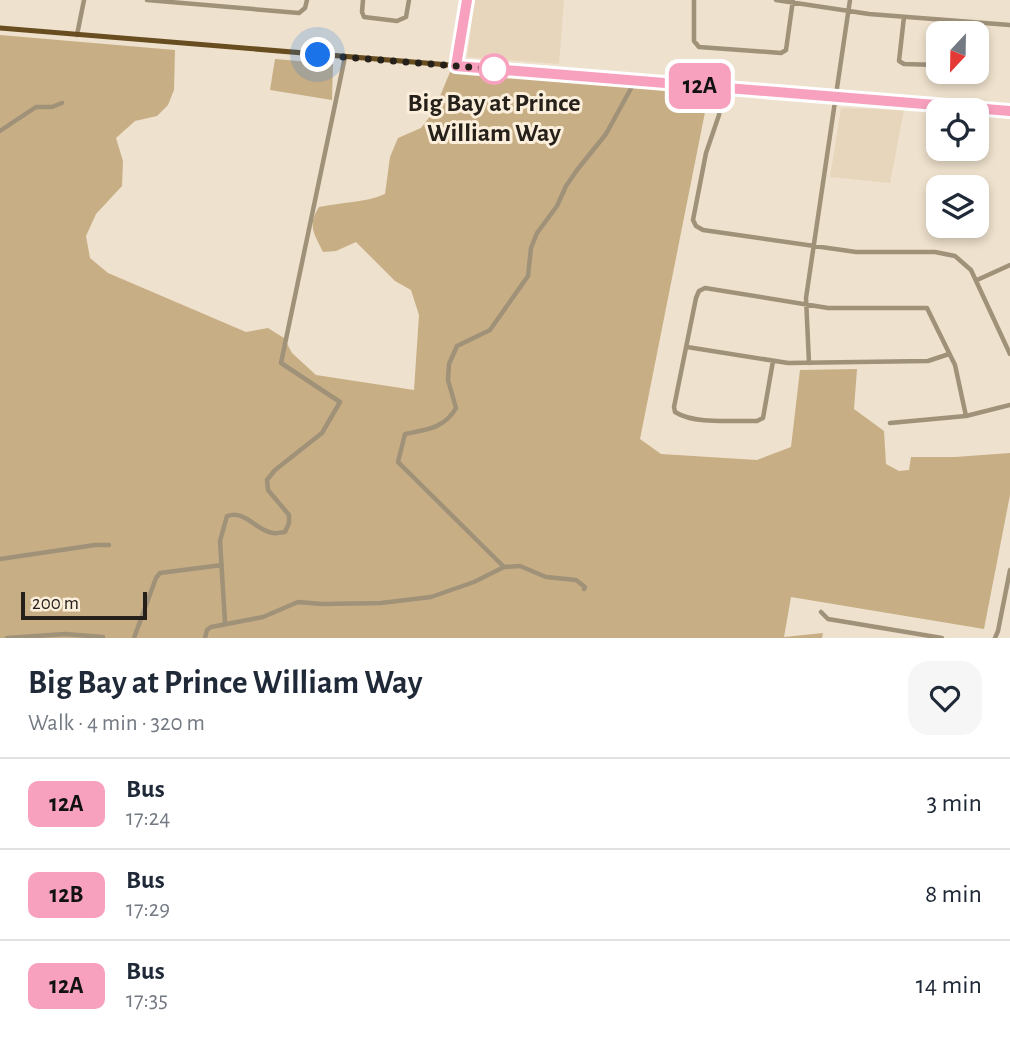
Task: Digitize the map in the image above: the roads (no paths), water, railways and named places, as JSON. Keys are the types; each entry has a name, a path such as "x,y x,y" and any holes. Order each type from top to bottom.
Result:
{"main road":[{"path":"0,29 1010,111"}],"street":[{"path":"77,34 84,0"},
{"path":"147,0 299,13 305,8 307,0"},
{"path":"363,0 364,17 397,22 406,17 409,0"},
{"path":"456,66 467,0"},
{"path":"694,0 694,41 699,47 780,53 786,50 793,1"},
{"path":"776,0 848,11 959,21"},
{"path":"809,363 806,305 850,0"},
{"path":"904,17 898,57 900,61 926,64"},
{"path":"989,23 1010,25"},
{"path":"223,625 220,534 227,516 240,515 272,533 285,532 289,515 268,490 267,480 275,470 322,433 341,402 281,363 345,57"},
{"path":"504,567 398,462 405,434 428,429 450,419 456,408 447,380 449,364 457,346 489,330 528,276 531,248 537,233 577,170 606,134 635,80"},
{"path":"722,88 720,108 706,153 693,220 696,226 703,230 856,251 949,254 966,264 977,280 1010,354"},
{"path":"0,131 36,107 52,107 62,103"},
{"path":"977,280 1010,265"},
{"path":"773,361 763,418 757,421 700,419 679,414 674,407 696,298 701,289 828,308 927,308 955,365 965,416"},
{"path":"687,347 773,361 809,363 928,361 949,354"},
{"path":"890,423 965,416 1010,405"},
{"path":"0,559 109,545"},
{"path":"134,638 160,573 222,565"},
{"path":"205,638 207,630 263,617 298,602 322,604 423,599 474,582 504,567 520,566 546,577 576,580 584,589"},
{"path":"995,638 999,631 1010,570"},
{"path":"821,612 828,619 942,638"},
{"path":"7,638 65,634 103,637"}],"place":[{"name":"Big Bay at Prince William Way","path":"494,69"}]}
